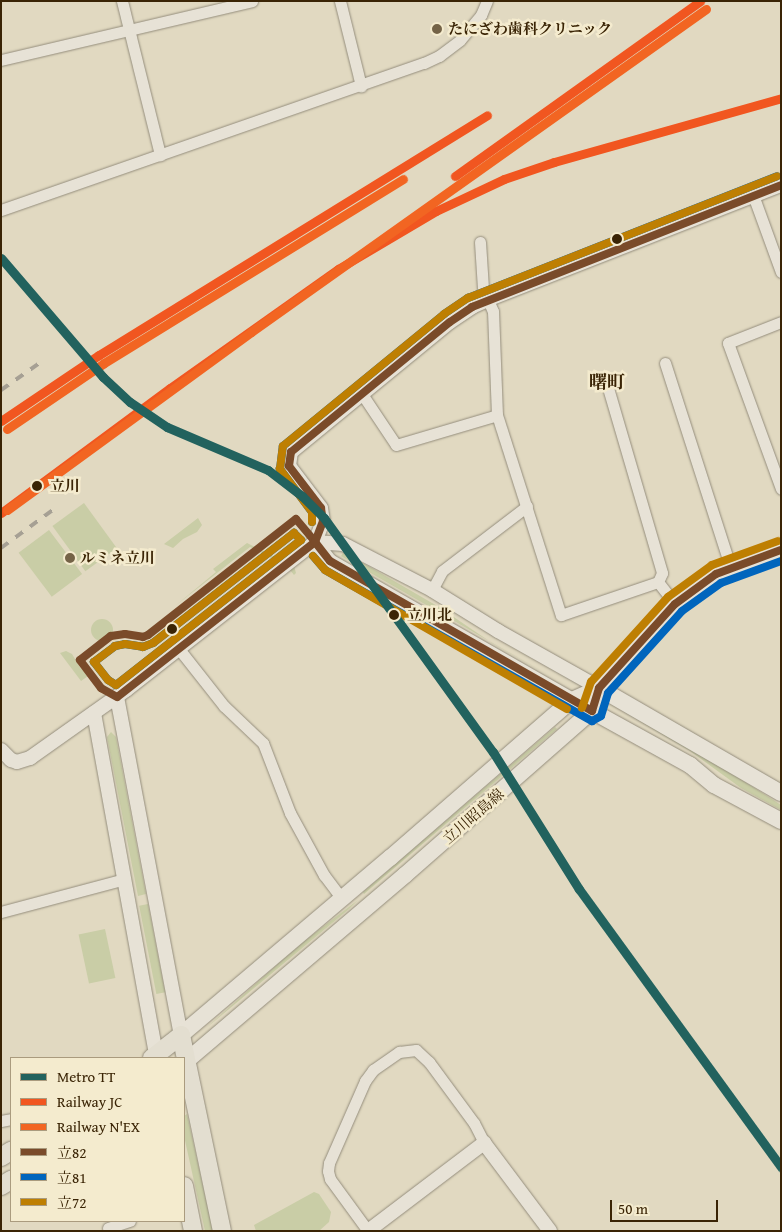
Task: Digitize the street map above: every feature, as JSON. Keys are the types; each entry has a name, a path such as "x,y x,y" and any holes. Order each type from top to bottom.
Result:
{"main road":[{"name":"立川昭島線","path":"182,1035 572,700 599,688"},
{"path":"599,688 781,793"},
{"name":"立川昭島線","path":"185,1062 592,711"},
{"path":"592,711 690,765 714,785 781,821"},
{"path":"155,1057 182,1035"},
{"path":"182,1035 184,1057"},
{"path":"185,1062 222,1231"},
{"path":"185,1197 194,1231"}],"street":[{"path":"122,1 160,155"},
{"path":"1,60 252,1"},
{"path":"340,1 361,86"},
{"path":"1,210 424,63 450,49 473,25 487,1"},
{"path":"1,750 11,760 23,761 117,697 315,542 323,521 321,508 291,470 289,457 291,452 450,322 472,307 488,300 781,185"},
{"path":"753,195 781,272"},
{"path":"480,242 483,288 493,311 497,415 561,614 658,582 662,574 606,381"},
{"path":"781,322 728,343 781,489"},
{"path":"665,363 731,568"},
{"path":"362,394 396,445 497,415"},
{"path":"432,590 442,571 527,506"},
{"path":"315,542 343,544 432,590 506,636 599,688"},
{"path":"315,542 330,561 592,711 599,688 675,604 695,587 716,574 781,550"},
{"path":"658,582 675,604"},
{"path":"179,649 224,706 263,743 290,813 324,875 342,899"},
{"path":"117,697 182,1035"},
{"path":"94,713 125,879 155,1057"},
{"path":"1,912 125,879"},
{"path":"484,1143 368,1231 330,1179 328,1171 365,1081 373,1070 399,1052 416,1050 429,1062 469,1115 484,1143 550,1231"},
{"path":"108,1228 127,1222"}],"green space":[{"path":"84,503 117,548 85,571 52,526"},
{"path":"198,518 202,525 197,532 183,539 173,548 164,544"},
{"path":"49,530 82,574 52,597 19,553"},
{"path":"247,543 294,566 296,573 294,575 287,566 250,547 175,606 216,572 213,569"},
{"path":"344,552 439,607 488,640 341,556"},
{"path":"102,619 110,622 113,630 110,638 102,641 94,638 91,630 94,622"},
{"path":"488,640 552,677 492,643"},
{"path":"66,651 72,654 81,669 90,671 91,674 81,681 60,653"},
{"path":"614,706 731,773 781,805 781,810 741,788 690,751"},
{"path":"555,727 557,729 364,894 363,892"},
{"path":"111,732 116,737 146,894 138,896 107,737"},
{"path":"358,900 349,909 205,1029 299,945"},
{"path":"148,904 165,992 156,994 139,906"},
{"path":"105,929 115,978 89,984 79,935"},
{"path":"187,1114 213,1231 205,1231 185,1141 185,1115"},
{"path":"314,1192 319,1194 331,1212 329,1222 319,1231 256,1231 254,1225"}],"railway":[{"path":"1,390 41,362"},
{"path":"1,548 54,509"}],"metro line":[{"name":"TT","path":"1,258 103,377 130,402 167,427 268,470 302,496 324,518 493,752 579,889 781,1167"}],"rail line":[{"name":"JC","path":"455,176 700,1"},
{"name":"N'EX","path":"7,510 251,332 706,9"},
{"name":"JC","path":"1,513 170,388 338,269 436,211 504,179 554,162 781,98"},
{"name":"JC","path":"1,421 99,355 487,115"},
{"name":"N'EX","path":"7,429 104,363 403,179"}],"transit line":[{"name":"立81","path":"312,522 312,512 280,469 283,446 444,314 468,298 777,176"},
{"name":"立72","path":"312,522 312,512 280,469 283,446 444,314 468,298 777,176"},
{"name":"立82","path":"315,542 323,521 321,508 289,466 291,452 450,322 472,307 781,185"},
{"name":"立82","path":"296,519 315,542 117,697 101,688 80,660 111,636 125,634 143,637 148,635 296,519"},
{"name":"立81","path":"294,533 301,540 116,685 108,680 94,662 115,646 125,644 143,647 153,643 294,533"},
{"name":"立72","path":"294,533 301,540 116,685 108,680 94,662 115,646 125,644 143,647 153,643 294,533"},
{"name":"立72","path":"582,708 591,682 668,597 712,565 778,541"},
{"name":"立82","path":"315,542 330,561 592,711 599,688 675,604 716,574 781,550"},
{"name":"立81","path":"313,556 325,570 592,721 601,716 608,693 682,611 721,583 781,561"},
{"name":"立72","path":"313,556 325,570 567,709"}],"place":[{"name":"たにざわ歯科クリニック","path":"437,29"},
{"name":"立川","path":"37,486"},
{"name":"ルミネ立川","path":"70,558"},
{"name":"立川北","path":"394,615"}],"district":[{"name":"曙町","path":"607,382"}]}
